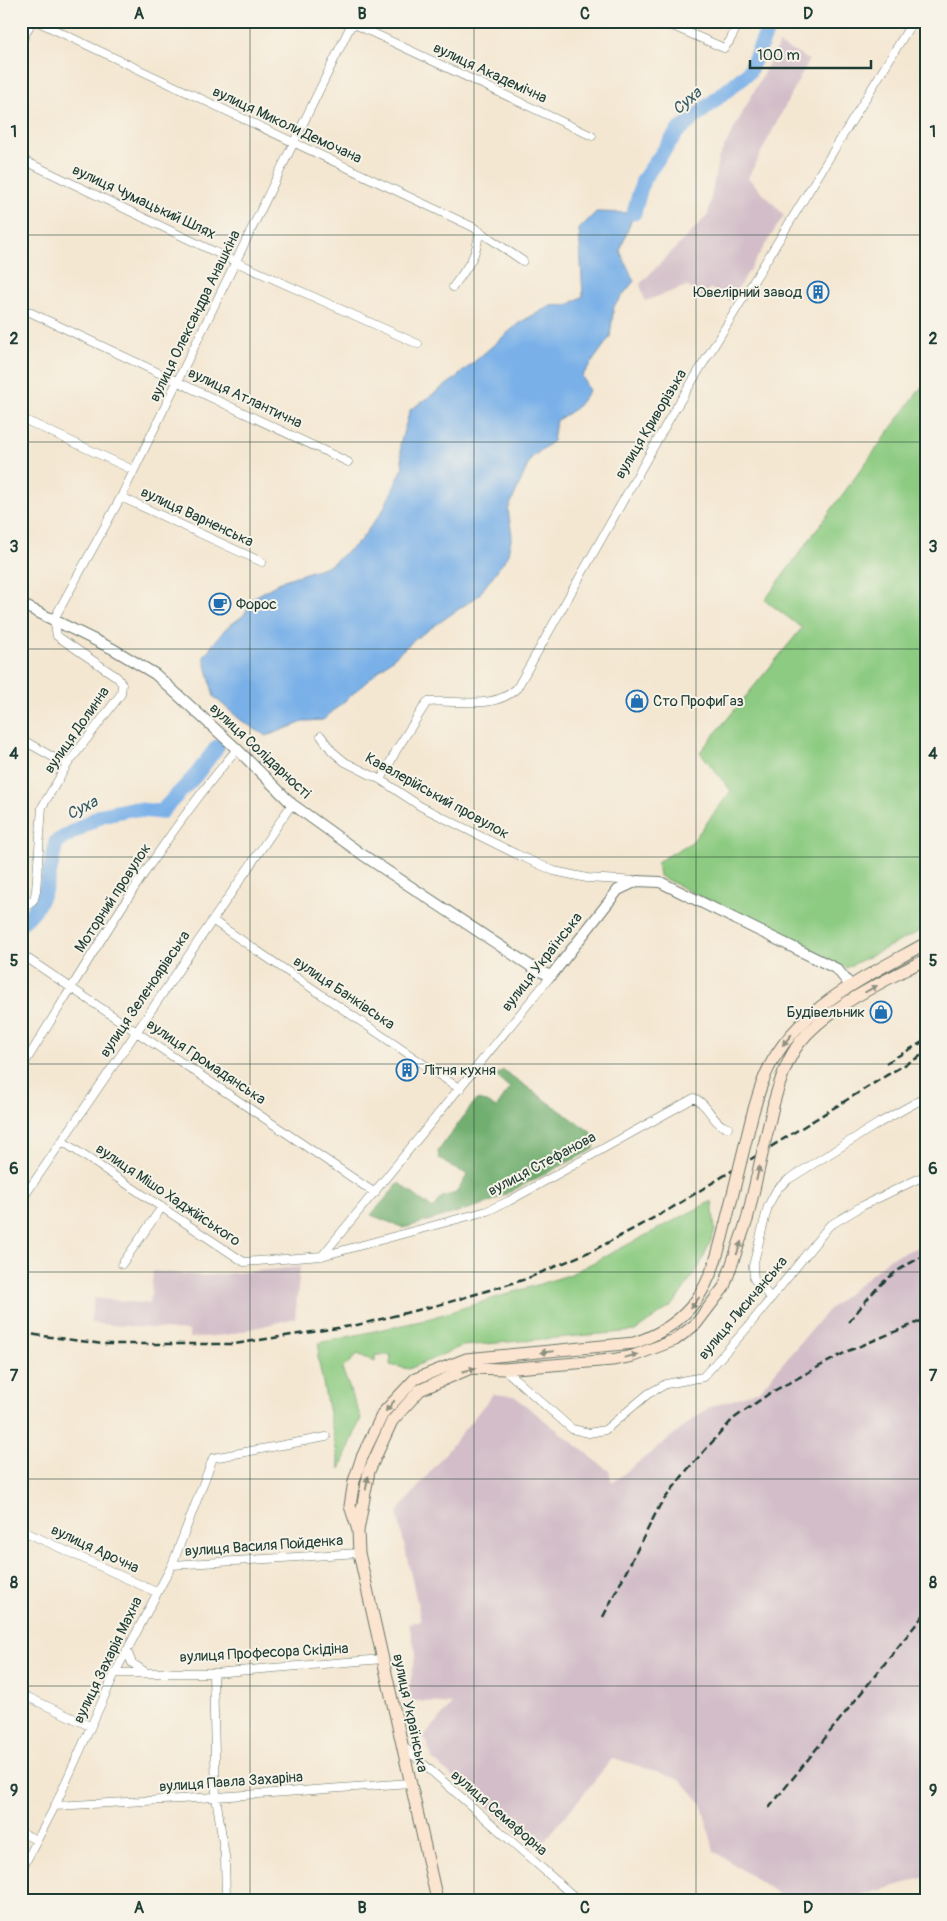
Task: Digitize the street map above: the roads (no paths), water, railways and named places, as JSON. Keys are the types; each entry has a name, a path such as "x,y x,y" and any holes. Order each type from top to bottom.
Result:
{"main road":[{"path":"926,943 850,986 853,999 926,959"},
{"name":"вулиця Українська","path":"358,1531 350,1506 354,1481 362,1457 383,1413 415,1379 466,1360 634,1343 656,1336 689,1312 701,1295 718,1255 752,1116 762,1082 774,1057 787,1038 850,986"},
{"name":"вулиця Українська","path":"437,1900 359,1553 358,1531 369,1471 392,1421 420,1390 471,1368 504,1368 612,1360 633,1356 675,1340 696,1324 724,1287 747,1220 781,1078 801,1041 830,1015 853,999"}],"street":[{"path":"21,43 32,21"},
{"name":"вулиця Миколи Демочана","path":"36,21 479,231 523,261"},
{"path":"660,21 724,48 740,21"},
{"name":"вулиця Криворізька","path":"381,780 397,749 427,702 485,702 510,696 517,688 671,416 913,21"},
{"name":"вулиця Олександра Анашкіна","path":"54,618 121,497 178,383 352,22"},
{"name":"вулиця Академічна","path":"352,22 592,136"},
{"name":"вулиця Чумацький Шлях","path":"21,159 236,262 418,344"},
{"path":"453,287 478,250 479,231"},
{"name":"вулиця Атлантична","path":"21,308 348,462"},
{"name":"вулиця Варненська","path":"21,418 133,470"},
{"name":"вулиця Варненська","path":"121,497 262,562"},
{"name":"вулиця Солідарності","path":"21,604 54,618 113,649 154,674 237,749 292,804 387,871 535,969 551,976"},
{"name":"вулиця Долинна","path":"21,913 34,899 36,891 42,807 67,765 121,694 122,684 117,677 57,636 54,618"},
{"name":"Кавалерійський провулок","path":"321,736 332,751 345,762 381,780 420,806 554,871 587,878 637,881"},
{"path":"21,739 67,765"},
{"name":"Моторний провулок","path":"21,1069 170,834 202,790 237,749"},
{"name":"вулиця Зеленоярівська","path":"21,1201 292,804"},
{"path":"637,881 660,882 678,890 837,969 850,986"},
{"name":"вулиця Українська","path":"322,1256 460,1089 618,890 637,881"},
{"name":"вулиця Банківська","path":"212,920 460,1089"},
{"name":"вулиця Громадянська","path":"21,954 375,1193"},
{"path":"771,1298 754,1279 753,1266 768,1206 777,1189 805,1168 926,1097"},
{"name":"вулиця Стефанова","path":"322,1256 487,1211 509,1201 694,1098 700,1100 720,1126 728,1128"},
{"name":"вулиця Мішо Хаджійського","path":"62,1141 244,1262 322,1256"},
{"name":"вулиця Лисичанська","path":"504,1368 572,1428 590,1433 606,1430 648,1394 666,1384 703,1377 771,1298 829,1226 862,1206 926,1175"},
{"path":"122,1264 162,1207"},
{"name":"вулиця Захарія Махна","path":"21,1871 55,1806 115,1673 156,1592 172,1565 213,1458 326,1437"},
{"name":"вулиця Арочна","path":"21,1530 156,1592"},
{"name":"вулиця Василя Пойденка","path":"172,1565 359,1553"},
{"path":"127,1650 132,1663 146,1672"},
{"name":"вулиця Професора Скідіна","path":"115,1673 213,1673 384,1659"},
{"path":"213,1673 216,1797 224,1856 226,1900"},
{"path":"21,1694 90,1726"},
{"name":"вулиця Семафорна","path":"402,1746 578,1900"},
{"name":"вулиця Павла Захаріна","path":"55,1806 410,1783"},
{"path":"21,1833 37,1840"}],"water":[{"path":"596,212 634,213 620,251 634,281 614,306 610,337 582,376 589,391 576,408 556,421 553,441 531,458 508,510 512,535 507,557 478,596 415,639 323,720 306,721 266,736 242,721 214,697 204,656 225,629 244,615 253,598 284,580 330,565 359,542 383,510 403,468 400,444 410,410 452,381 519,323 550,306 568,305 583,296 579,229"}],"waterway":[{"name":"Суха","path":"634,213 643,180 677,132 749,72 767,31 767,21"},
{"name":"Суха","path":"21,923 37,907 42,897 56,842 102,815 130,809 161,812 196,775 217,747"}],"railway":[{"path":"886,1063 926,1040"},
{"path":"21,1333 103,1344 234,1344 357,1325 446,1303 526,1279 596,1249 670,1209 926,1053"},
{"path":"849,1322 891,1275 926,1255"},
{"path":"603,1617 660,1505 687,1470 733,1419 770,1393 848,1351 926,1319"},
{"path":"769,1808 926,1612"}],"place":[{"name":"Ювелірний завод","path":"818,292"},
{"name":"Форос","path":"220,604"},
{"name":"Сто ПрофиГаз","path":"637,701"},
{"name":"Будівельник","path":"881,1012"},
{"name":"Літня кухня","path":"407,1070"}]}
